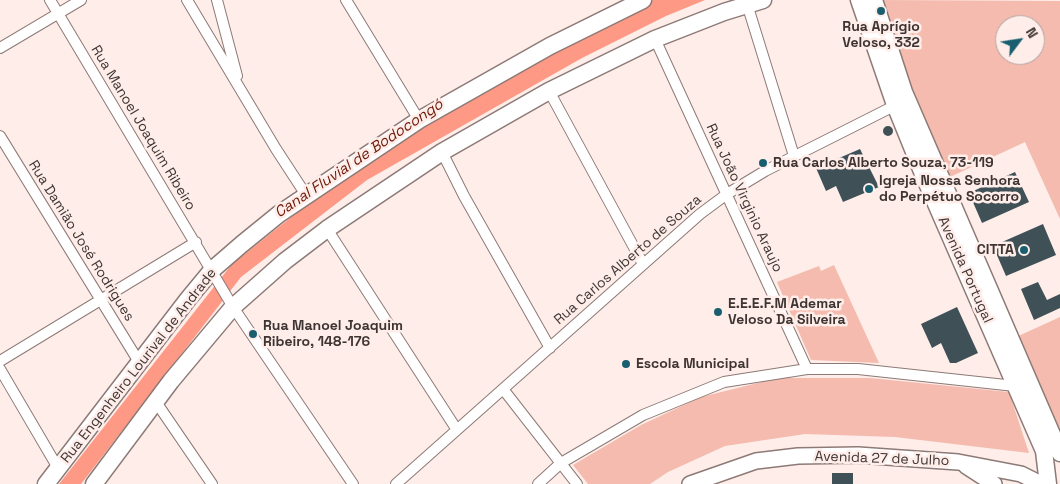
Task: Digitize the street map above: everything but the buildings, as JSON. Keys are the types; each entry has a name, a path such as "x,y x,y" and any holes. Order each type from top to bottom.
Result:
{"main road":[{"name":"Rua Engenheiro Lourival de Andrade","path":"46,484 138,362 214,273 242,244 306,195 419,120 621,4 642,0"},
{"name":"Avenida Portugal","path":"859,0 1015,386 1032,406"},
{"name":"Avenida Portugal","path":"874,0 902,104 1032,406 1053,448 1046,460 1049,484"},
{"path":"94,484 231,304 327,229 442,152 549,91 655,39 755,2"},
{"name":"Avenida 27 de Julho","path":"690,484 719,479 756,461 798,456 858,455 958,462 1021,474 1041,484"},
{"name":"Avenida 27 de Julho","path":"958,462 994,484"},
{"path":"1049,484 1060,478"}],"street":[{"name":"Rua Manoel Joaquim Ribeiro","path":"50,0 196,242 231,304"},
{"path":"0,48 81,0"},
{"path":"187,0 306,195"},
{"path":"217,0 240,89"},
{"path":"346,0 419,120"},
{"path":"755,2 794,156"},
{"name":"Rua João Virginio Araujo","path":"655,39 807,369"},
{"path":"549,91 643,264"},
{"name":"Rua Carlos Alberto de Souza","path":"396,484 700,214 727,194 794,156 902,104"},
{"name":"Rua Damião José Rodrigues","path":"0,136 138,362"},
{"path":"442,152 464,196 550,348"},
{"path":"327,229 457,430"},
{"path":"0,361 196,242"},
{"path":"231,304 353,484"},
{"path":"0,369 58,468"},
{"path":"538,484 561,463 643,416 691,394 724,382 807,369 858,369 1015,386"},
{"path":"503,389 577,484"},
{"path":"156,402 212,484"}],"shaded area":[{"path":"653,0 705,0 666,16 582,58 367,180 241,277 81,484 59,484 232,264 357,165 577,38"},
{"path":"878,0 1060,1 1060,219 1025,142 950,177 918,110"},
{"path":"834,265 879,363 811,360 777,282 819,266 821,271"},
{"path":"1060,317 1060,438 1014,338"},
{"path":"778,378 870,378 1009,392 1029,453 895,437 805,434 725,446 668,472 650,484 588,484 573,465 641,425 701,397"}],"place":[{"name":"Rua Aprígio Veloso, 332","path":"881,11"},
{"name":"Rua Carlos Alberto Souza, 73-119","path":"763,163"},
{"name":"Igreja Nossa Senhora do Perpétuo Socorro","path":"869,189"},
{"name":"CITTA","path":"1024,250"},
{"name":"E.E.E.F.M Ademar Veloso Da Silveira","path":"718,312"},
{"name":"Rua Manoel Joaquim Ribeiro, 148-176","path":"253,334"},
{"name":"Escola Municipal","path":"626,364"}],"water label":[{"name":"Canal Fluvial de Bodocongó","path":"359,159"}]}
